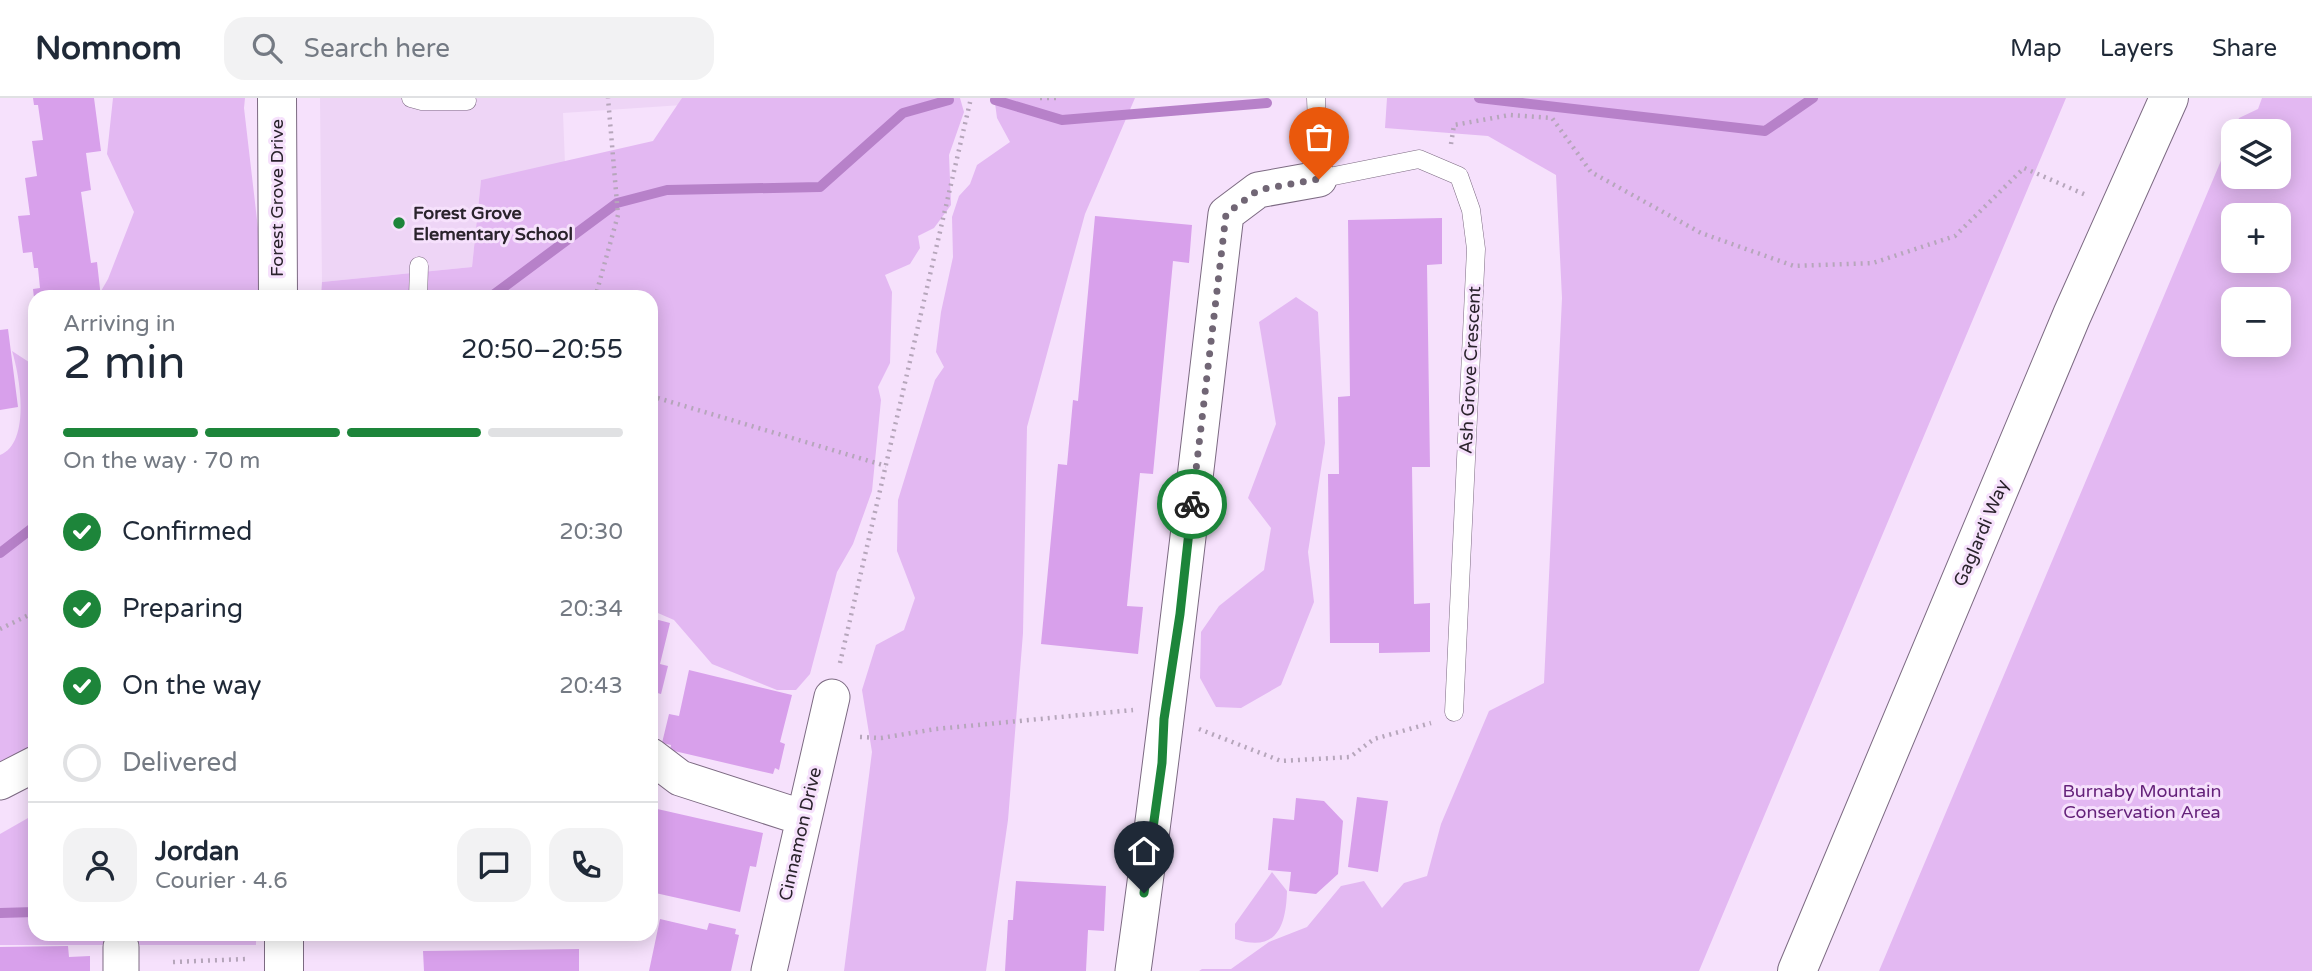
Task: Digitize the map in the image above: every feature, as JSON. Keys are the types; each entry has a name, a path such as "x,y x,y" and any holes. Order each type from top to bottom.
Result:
{"main road":[{"name":"Forest Grove Drive","path":"276,98 278,290"},
{"name":"Gaglardi Way","path":"1797,971 2067,327 2169,98"},
{"path":"284,941 284,971"}],"street":[{"path":"1133,971 1162,763 1164,719 1180,614 1226,214 1258,190 1319,179"},
{"name":"Cinnamon Drive","path":"769,971 832,697"},
{"path":"658,761 680,778 804,818"},
{"path":"0,782 28,768"}],"lane":[{"path":"1316,98 1319,179 1419,159 1447,171"},
{"path":"416,100 467,102"},
{"name":"Ash Grove Crescent","path":"1447,171 1460,176 1471,210 1476,249 1454,712"},
{"path":"418,290 419,266"}],"path":[{"path":"597,290 618,215 608,98"},
{"path":"832,697 971,98"},
{"path":"1040,98 1060,98"},
{"path":"1447,171 1454,125 1510,115 1552,118 1591,172 1701,233 1794,266 1872,263 1955,236 2024,168 2119,209"},
{"path":"658,398 886,466"},
{"path":"0,628 28,615"},
{"path":"821,743 848,737 881,738 936,729 1139,709"},
{"path":"1191,726 1281,761 1350,757 1374,739 1431,723 1454,712"},
{"path":"173,962 247,959"}],"shaded area":[{"name":"Forest Grove Elementary School","path":"320,98 788,98 563,113 565,164 481,180 472,267 322,282"}],"green space":[{"path":"113,98 245,98 265,290 102,290 134,212 107,154"},
{"path":"682,98 960,98 964,112 949,155 951,205 934,228 918,236 920,248 910,264 885,275 892,292 890,363 878,387 881,400 872,491 853,544 837,572 810,674 796,690 777,690 712,664 674,620 658,613 658,290 322,290 322,282 472,267 481,180 653,141"},
{"path":"1002,98 1135,98 1085,214 1027,427 1023,633 1008,820 986,971 844,971 872,752 862,690 876,645 904,630 915,598 897,551 898,500 935,380 944,367 936,352 941,312 953,257 952,217 959,196 970,184 977,165 1010,142 997,118 995,103"},
{"path":"1387,98 2066,98 1699,971 1199,971 1231,969 1269,942 1307,927 1341,886 1364,881 1382,908 1404,883 1427,876 1441,824 1489,711 1544,683 1562,298 1556,175 1488,136 1385,128"},
{"name":"Burnaby Mountain Conservation Area","path":"2262,98 2312,98 2312,971 1879,971 2221,160 2221,189 2291,189 2291,119 2239,118 2258,109"},
{"path":"1296,297 1318,312 1325,443 1308,552 1314,602 1281,685 1241,708 1216,707 1200,678 1201,632 1219,606 1264,570 1271,528 1248,498 1276,424 1259,322"},
{"path":"12,351 28,361 28,748 0,763 0,455 10,448 20,423 18,376"},
{"path":"28,818 28,941 256,941 256,945 0,945 0,834"},
{"path":"1272,872 1287,891 1281,926 1276,934 1260,942 1235,939 1235,924"}],"building":[{"path":"33,98 94,98 101,151 86,153 91,190 81,192 91,263 97,262 100,290 33,290 40,288 38,268 34,268 32,252 23,253 18,216 30,215 25,178 37,176 32,141 43,140 38,105 34,105"},
{"path":"1095,216 1192,225 1189,263 1173,261 1153,474 1140,473 1127,606 1143,607 1138,654 1041,644 1058,464 1067,465 1073,400 1078,401"},
{"path":"1442,218 1442,264 1427,265 1430,467 1412,467 1414,604 1430,603 1430,652 1379,653 1379,643 1330,643 1328,474 1339,474 1338,397 1350,396 1348,220"},
{"path":"8,329 18,407 0,410 0,330"},
{"path":"658,620 670,623 660,664 668,666 661,694 658,693"},
{"path":"689,670 792,695 780,742 785,744 779,770 775,768 773,774 670,750 671,745 662,743 669,714 679,716"},
{"path":"1357,797 1388,801 1378,872 1348,867"},
{"path":"1296,798 1324,801 1343,821 1338,874 1316,894 1289,891 1291,872 1268,870 1273,818 1294,820"},
{"path":"658,809 763,833 756,867 750,866 740,912 658,894"},
{"path":"1016,881 1106,886 1104,931 1088,930 1086,971 1005,971 1008,920 1013,920"},
{"path":"660,919 707,930 709,923 736,929 735,934 739,935 731,971 649,971 655,941 658,941"},
{"path":"68,946 69,957 90,956 90,971 0,971 0,947"},
{"path":"579,949 579,971 424,971 423,951"}],"waterway":[{"path":"1479,98 1765,131 1813,98"},
{"path":"500,290 617,203 667,190 820,187 903,113 949,100"},
{"path":"995,100 1062,120 1267,103"},
{"path":"0,553 28,531"},
{"path":"0,913 28,912"}],"way so far":[{"path":"1192,504 1226,214 1258,190 1319,179"}],"place":[{"name":"Forest Grove Elementary School","path":"399,223"}],"route":[{"path":"1144,893 1192,504"}]}
